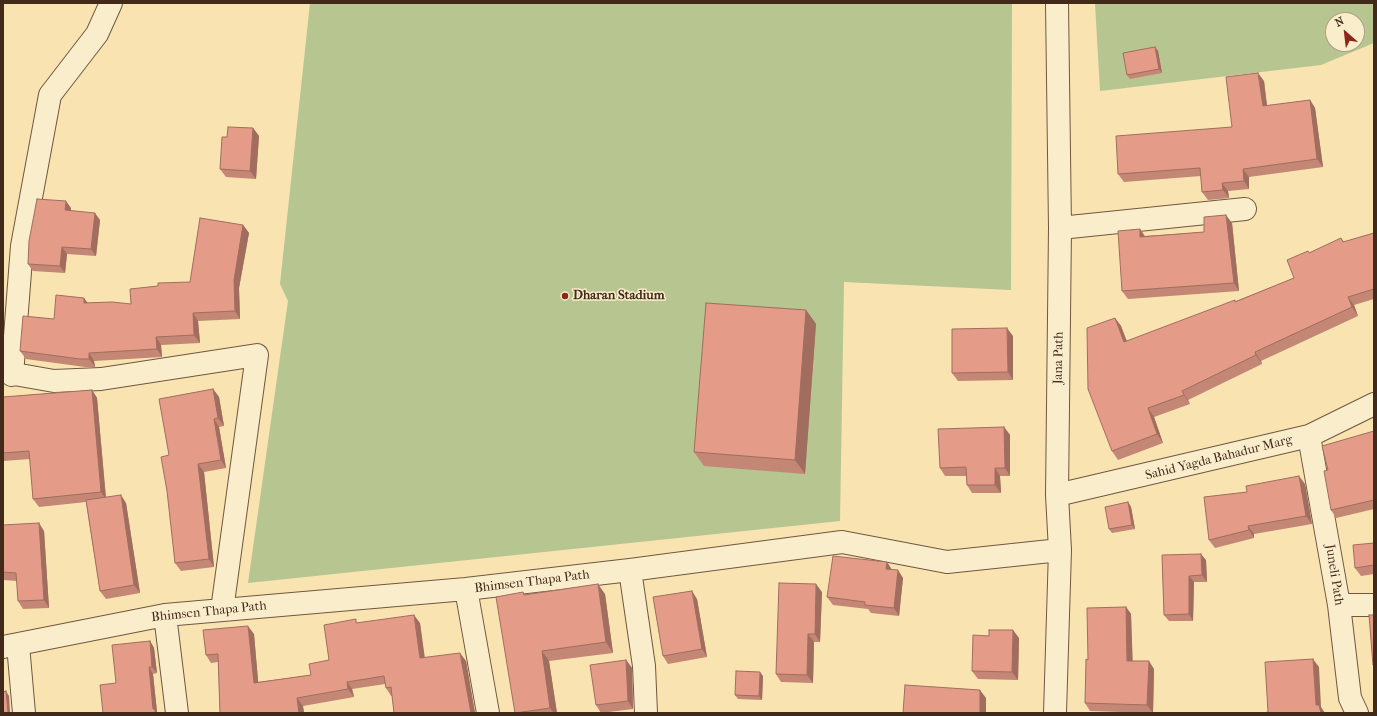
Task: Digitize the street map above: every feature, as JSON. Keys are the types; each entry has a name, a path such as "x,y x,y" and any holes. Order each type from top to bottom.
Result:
{"street":[{"path":"111,3 97,34 50,95 22,246 8,373 54,381 102,379 257,355 222,610"},
{"name":"Jana Path","path":"1056,713 1060,550 1057,496 1060,228 1058,3"},
{"path":"1060,228 1245,208"},
{"name":"Sahid Yagda Bahadur Marg","path":"1057,496 1309,436 1374,404"},
{"name":"Juneli Path","path":"1309,436 1339,605 1350,698 1357,713"},
{"name":"Bhimsen Thapa Path","path":"10,646 165,615 466,589 630,570 842,542 947,562 1060,550"},
{"path":"630,570 644,666 646,713"},
{"path":"466,589 488,713"},
{"path":"1339,605 1374,605"},
{"path":"165,615 177,713"},
{"path":"10,646 24,713"}],"green space":[{"name":"Dharan Stadium","path":"310,3 1012,3 1011,290 844,282 840,521 248,583 288,301 280,284"},
{"path":"1095,3 1374,3 1374,43 1365,47 1365,12 1325,12 1325,52 1352,52 1321,65 1100,91"}],"building":[{"path":"1155,47 1159,69 1127,75 1123,53"},
{"path":"1258,73 1263,106 1310,100 1317,159 1243,169 1244,181 1222,183 1223,190 1202,192 1200,168 1118,174 1116,136 1232,127 1226,77"},
{"path":"228,127 253,128 250,171 220,169 222,137 227,137"},
{"path":"37,199 66,201 65,210 95,213 91,249 62,247 60,266 28,264 29,241"},
{"path":"1226,215 1234,283 1122,291 1118,231 1140,229 1140,237 1204,232 1204,217"},
{"path":"200,218 243,225 234,280 235,311 193,313 194,335 156,337 157,349 89,353 89,359 20,351 23,316 54,319 56,295 84,298 84,303 112,302 131,304 130,289 158,286 158,283 190,282"},
{"path":"1374,233 1374,289 1348,297 1352,307 1255,352 1256,355 1182,391 1184,395 1148,408 1157,434 1112,451 1088,389 1087,328 1115,318 1124,342 1235,300 1235,302 1294,278 1287,260 1308,251 1309,253 1341,238 1343,242"},
{"path":"706,303 806,310 795,460 694,452"},
{"path":"1007,328 1008,372 952,373 952,329"},
{"path":"213,389 218,418 214,419 221,460 198,464 209,559 175,563 167,491 161,457 169,455 159,399"},
{"path":"92,390 101,492 33,499 29,451 3,453 3,397"},
{"path":"1004,427 1005,468 995,468 995,485 967,485 966,467 940,468 938,429"},
{"path":"1374,431 1374,500 1331,510 1324,471 1328,470 1322,446"},
{"path":"1299,476 1306,516 1248,526 1249,530 1209,540 1204,497 1247,492 1246,486"},
{"path":"121,495 134,585 100,591 86,500"},
{"path":"1128,502 1132,525 1109,529 1105,507"},
{"path":"39,523 44,600 18,601 16,573 3,572 3,525"},
{"path":"1374,543 1374,565 1355,568 1353,545"},
{"path":"1201,554 1202,575 1189,576 1189,614 1164,615 1162,555"},
{"path":"833,556 887,562 886,569 898,570 894,608 865,605 865,602 827,597"},
{"path":"779,583 816,584 815,634 808,634 807,675 776,674"},
{"path":"598,584 606,642 542,651 550,708 515,713 496,597 523,592 524,595"},
{"path":"692,591 702,649 663,656 653,597"},
{"path":"1126,607 1127,661 1149,661 1147,705 1085,703 1086,659 1088,660 1087,608"},
{"path":"414,615 420,658 460,653 471,713 394,713 391,687 386,688 384,676 347,682 348,689 297,698 299,713 220,713 218,654 206,655 203,630 248,626 254,683 311,675 309,664 329,660 324,625 356,619 356,623"},
{"path":"1369,615 1374,615 1374,665 1373,665"},
{"path":"989,630 1013,630 1012,672 972,671 973,635 989,636"},
{"path":"150,641 152,667 149,667 153,709 155,709 155,713 103,713 100,685 116,683 112,645"},
{"path":"1313,659 1316,705 1319,705 1321,713 1263,713 1268,712 1265,662"},
{"path":"626,660 628,701 596,705 590,665"},
{"path":"736,671 760,672 759,696 735,695"},
{"path":"905,685 980,690 980,713 903,713"},
{"path":"6,691 8,713 3,713 3,692"}],"place":[{"name":"Dharan Stadium","path":"565,296"}]}
